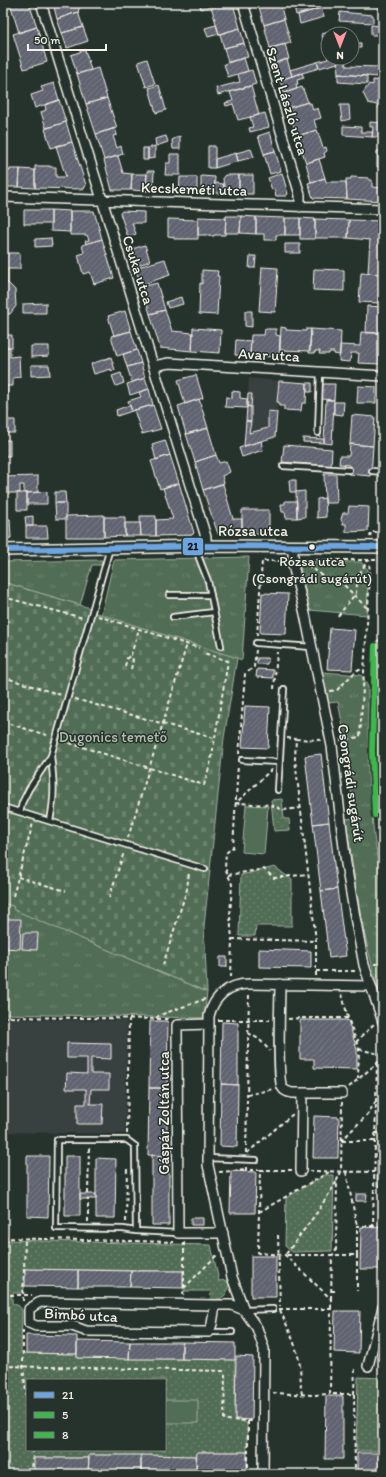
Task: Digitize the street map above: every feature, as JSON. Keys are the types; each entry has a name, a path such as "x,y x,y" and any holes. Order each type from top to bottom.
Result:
{"main road":[{"name":"Csongrádi sugárút","path":"383,646 380,711 380,774 383,814"}],"street":[{"name":"Csuka utca","path":"41,3 206,537 202,547"},
{"name":"Szent László utca","path":"243,3 300,195 300,207"},
{"name":"Kecskeméti utca","path":"3,197 383,209"},
{"name":"Avar utca","path":"154,366 169,363 383,376"},
{"name":"Rózsa utca","path":"3,550 293,546 383,547"},
{"name":"Csongrádi sugárút","path":"293,546 331,741 354,917 366,972 383,1022"},
{"path":"263,1474 264,1348 257,1328 244,1310 232,1277 209,1172 209,1022 211,1009 218,997 227,989 238,984 370,986"},
{"path":"280,984 279,1020 280,1069 282,1086 292,1093 342,1093"},
{"name":"Gáspár Zoltán utca","path":"177,1237 177,1025 209,1022"},
{"path":"301,1170 302,1093"},
{"path":"177,1237 223,1233"},
{"name":"Bimbó utca","path":"209,1332 86,1331 72,1326 36,1326 29,1323 29,1308 40,1302 232,1305 244,1310"},
{"path":"209,1332 215,1305"},
{"path":"368,1366 383,1307"}],"lane":[{"path":"318,433 320,372"},
{"path":"283,466 348,470"},
{"path":"372,472 383,472"},
{"path":"202,547 200,558 208,581 221,646"},
{"path":"20,812 22,803 29,789 51,756 110,548"},
{"path":"169,595 211,595"},
{"path":"173,617 214,612"},
{"path":"256,643 312,647"},
{"path":"278,790 284,690"},
{"path":"50,821 54,800 51,756"},
{"path":"242,760 279,762"},
{"path":"3,807 205,868"},
{"path":"127,1140 57,1140 56,1228 126,1230 177,1237"},
{"name":"Gáspár Zoltán utca","path":"127,1140 136,1146 136,1232"},
{"path":"208,1158 256,1160"},
{"path":"244,1310 274,1309"},
{"path":"209,1332 232,1332"}],"path":[{"path":"338,616 356,593 358,576 369,559"},
{"path":"316,985 316,941 295,759 296,739 331,741 360,737 370,575 369,559"},
{"path":"297,561 383,560"},
{"path":"297,561 326,578 345,586 368,609"},
{"path":"3,597 90,620"},
{"path":"91,614 199,648"},
{"path":"125,666 127,658 131,655 139,629"},
{"path":"109,898 127,844 187,644"},
{"path":"274,689 277,645"},
{"path":"98,752 204,784 211,761 228,661 204,653"},
{"path":"131,655 133,660 131,669"},
{"path":"321,692 336,690 357,670 364,670"},
{"path":"3,677 214,738"},
{"path":"279,762 236,803 271,805 283,810 301,808"},
{"path":"13,896 35,816"},
{"path":"164,965 187,890 190,864"},
{"path":"228,875 264,869 274,878 308,874"},
{"path":"18,877 66,890"},
{"path":"232,939 316,941"},
{"path":"316,971 366,972"},
{"path":"341,985 348,1018 359,1049 358,1078"},
{"path":"155,1019 160,1015 205,999 218,997"},
{"path":"3,1017 170,1019"},
{"path":"209,1022 301,1018 348,1018"},
{"path":"127,1140 130,1019"},
{"path":"356,1042 373,1024 383,1022"},
{"path":"248,1033 259,1039 268,1049 280,1069"},
{"path":"357,1255 286,1255 318,1211 341,1172 342,1093 383,1056 359,1049"},
{"path":"373,1226 377,1062"},
{"path":"247,1095 282,1086"},
{"path":"341,1141 366,1115 376,1101"},
{"path":"246,1153 302,1106"},
{"path":"375,1133 381,1134"},
{"path":"88,1194 89,1140"},
{"path":"341,1141 374,1141"},
{"path":"126,1241 127,1163"},
{"path":"209,1172 246,1170"},
{"path":"260,1170 374,1172"},
{"path":"259,1212 329,1171"},
{"path":"346,1172 357,1226 357,1291"},
{"path":"331,1299 332,1256 336,1250 337,1180"},
{"path":"87,1229 88,1199"},
{"path":"357,1226 383,1226"},
{"path":"278,1235 280,1308 297,1353 302,1394"},
{"path":"3,1238 126,1241 177,1237"},
{"path":"183,1298 184,1242 191,1242"},
{"path":"184,1288 226,1246"},
{"path":"331,1290 336,1291"},
{"path":"3,1295 40,1296"},
{"path":"274,1309 331,1309 330,1394"},
{"path":"3,1366 224,1371 224,1420 264,1421"},
{"path":"23,1366 26,1393"},
{"path":"354,1366 354,1474"},
{"path":"264,1393 326,1395 354,1394"},
{"path":"248,1421 248,1474"},
{"path":"32,1474 33,1451"}],"shaded area":[{"path":"249,378 279,381 275,437 244,446"},
{"path":"3,1019 127,1021 125,1134 3,1132"}],"green space":[{"path":"249,557 242,660 101,615 114,560"},
{"path":"102,560 101,565 92,565 80,605 3,582 3,562"},
{"path":"299,562 361,562 368,570 367,615 309,610"},
{"name":"Dugonics temető","path":"3,582 90,608 90,611 237,658 224,738 204,926 207,992 14,910 13,906 3,903"},
{"path":"322,672 361,675 368,686 368,774 374,836 383,890 383,992 380,993 363,928 346,819 354,818 346,742 338,702 328,703"},
{"path":"282,799 284,819 289,819 290,830 274,831 271,800"},
{"path":"246,805 268,806 264,854 242,852"},
{"path":"275,867 292,880 292,926 256,926 255,936 239,936 241,875"},
{"path":"3,903 13,906 15,910 207,992 204,1018 3,1014"},
{"path":"325,1175 334,1175 332,1251 292,1252 285,1246 286,1198"},
{"path":"3,1240 211,1245 219,1281 228,1280 227,1292 219,1299 210,1301 211,1291 185,1291 183,1288 183,1271 25,1269 25,1286 22,1293 12,1293 12,1303 19,1306 22,1310 21,1353 77,1354 77,1358 235,1360 235,1419 247,1423 247,1452 197,1452 196,1456 89,1455 89,1458 35,1458 34,1474 3,1474"},
{"path":"358,1377 383,1378 383,1451 356,1451"},
{"path":"166,1400 198,1400 198,1423 166,1423"}],"building":[{"path":"10,3 29,3 37,27 19,33"},
{"path":"53,3 81,3 78,12 57,19"},
{"path":"199,3 222,3 201,9"},
{"path":"228,3 229,6 233,4 240,28 219,34 211,6"},
{"path":"258,3 280,3 284,19 264,25"},
{"path":"303,3 324,3 325,7 296,15 294,6"},
{"path":"373,3 383,3 383,16 382,10 379,10 379,6 373,6"},
{"path":"321,8 324,17 300,24 298,15"},
{"path":"78,12 83,27 62,33 57,19"},
{"path":"340,12 373,15 373,23 339,21"},
{"path":"382,16 383,45 380,45 380,35 371,35 371,25 381,26"},
{"path":"284,19 291,43 270,48 264,25"},
{"path":"216,25 219,34 208,37 205,28"},
{"path":"37,27 47,62 24,69 13,34"},
{"path":"83,27 88,41 67,48 62,33"},
{"path":"240,28 244,43 224,48 220,34"},
{"path":"244,43 248,57 228,62 224,48"},
{"path":"285,44 289,59 275,63 270,48"},
{"path":"380,45 383,45 383,77 379,77"},
{"path":"85,50 91,70 77,74 71,55"},
{"path":"244,58 248,71 228,77 224,64"},
{"path":"147,59 155,84 146,87 138,62"},
{"path":"287,59 292,76 280,80 275,63"},
{"path":"320,61 320,66 327,66 319,68 317,62"},
{"path":"317,62 319,68 292,76 290,70"},
{"path":"338,66 379,67 379,77 338,74"},
{"path":"98,68 107,98 86,104 77,74"},
{"path":"252,70 256,84 218,95 216,88 240,82 238,74"},
{"path":"302,73 304,78 297,80 297,89 284,93 280,80"},
{"path":"338,74 367,76 367,84 338,82"},
{"path":"379,77 383,77 383,107 377,107 377,105 368,103 363,93 369,84 373,85 373,80 379,81"},
{"path":"54,83 59,100 35,108 31,95 43,91 41,87"},
{"path":"159,85 166,110 156,113 149,88"},
{"path":"251,86 259,115 238,120 233,104 226,106 225,103 233,101 230,92"},
{"path":"302,87 308,102 288,108 284,93"},
{"path":"107,98 117,128 96,134 86,104"},
{"path":"59,100 66,122 46,128 41,112 46,110 45,105"},
{"path":"308,102 308,104 311,103 313,110 318,108 321,118 314,120 317,130 297,136 288,108"},
{"path":"340,105 349,105 350,119 342,121"},
{"path":"265,113 269,127 250,132 249,128 253,127 250,117"},
{"path":"66,122 72,142 51,148 45,129"},
{"path":"370,122 383,123 383,137 372,137 373,127 370,127"},
{"path":"343,126 361,127 361,132 373,132 372,137 343,135"},
{"path":"115,128 117,135 113,136 117,148 121,146 123,154 104,160 96,134"},
{"path":"317,130 323,148 326,147 327,151 324,153 325,157 306,163 297,136"},
{"path":"270,132 275,151 264,154 258,136"},
{"path":"166,136 168,142 156,146 155,139"},
{"path":"180,136 180,149 173,149 172,140"},
{"path":"72,142 86,185 84,189 35,188 35,166 56,167 56,177 66,177 56,146"},
{"path":"155,146 155,158 148,159 148,148"},
{"path":"208,146 215,146 215,168 208,168"},
{"path":"143,148 148,148 148,160 143,160"},
{"path":"251,149 254,157 238,161 236,153"},
{"path":"275,151 281,171 270,174 264,154"},
{"path":"377,151 383,151 383,167 377,167"},
{"path":"236,153 238,161 215,168 215,159"},
{"path":"170,154 180,154 180,175 165,175 166,163 170,163"},
{"path":"118,156 123,173 132,174 131,190 112,190 104,160"},
{"path":"319,159 325,178 311,182 306,163"},
{"path":"10,169 20,169 19,187 3,187 3,171 10,171"},
{"path":"20,169 35,170 35,188 19,187"},
{"path":"147,171 154,171 153,191 146,191"},
{"path":"382,172 383,201 347,199 346,179 351,179 351,177 369,178 369,180 372,180 372,187 382,188"},
{"path":"282,173 288,194 286,196 276,196 274,189 272,190 268,178"},
{"path":"132,174 147,174 146,191 131,190"},
{"path":"225,175 239,175 239,194 224,193 223,177"},
{"path":"239,175 253,175 253,194 239,194"},
{"path":"201,176 215,177 214,193 201,193"},
{"path":"180,177 197,177 197,193 179,193"},
{"path":"325,178 326,182 346,182 347,199 313,198 308,183"},
{"path":"215,183 225,185 224,193 214,193"},
{"path":"6,209 7,247 3,247 3,210"},
{"path":"24,210 51,210 51,224 24,224"},
{"path":"51,210 70,211 70,232 51,231"},
{"path":"70,211 94,211 102,239 86,244 85,241 89,240 87,235 70,235"},
{"path":"122,211 144,212 144,223 132,223 136,234 128,237 120,213"},
{"path":"226,216 241,216 240,233 225,233"},
{"path":"241,216 256,217 256,234 240,233"},
{"path":"198,217 226,218 225,235 198,235"},
{"path":"256,217 285,218 285,235 276,235 276,240 264,240 264,234 256,234"},
{"path":"285,218 300,218 300,235 285,235"},
{"path":"300,218 315,219 315,239 300,239"},
{"path":"168,219 198,220 198,239 174,239 174,237 168,236"},
{"path":"315,219 349,220 348,238 315,238"},
{"path":"349,220 383,221 381,274 368,273 370,240 348,238"},
{"path":"51,238 52,246 35,247 35,239"},
{"path":"102,239 114,278 94,284 90,272 83,274 78,255 84,253 82,245"},
{"path":"285,244 300,244 300,253 285,253"},
{"path":"145,245 150,261 135,266 129,250"},
{"path":"3,247 7,247 7,253 20,253 20,269 8,269 8,283 3,283"},
{"path":"250,256 256,256 255,268 249,268"},
{"path":"165,259 170,275 141,285 135,268"},
{"path":"262,267 278,268 275,312 259,311"},
{"path":"314,269 344,270 344,291 313,290"},
{"path":"202,270 218,271 217,315 199,314"},
{"path":"361,273 381,274 380,303 359,302"},
{"path":"3,283 8,283 15,290 16,306 10,314 3,314"},
{"path":"157,283 165,310 150,314 142,287"},
{"path":"181,297 183,304 168,308 166,302"},
{"path":"46,303 46,313 23,313 23,304"},
{"path":"367,306 383,307 381,333 366,333"},
{"path":"165,310 172,331 193,333 192,351 160,348 150,314"},
{"path":"125,311 131,331 114,336 108,316"},
{"path":"245,311 252,311 252,327 245,326"},
{"path":"281,327 286,328 286,330 306,331 306,329 311,329 310,351 280,350"},
{"path":"3,328 7,328 7,335 12,335 12,347 3,347"},
{"path":"193,328 221,330 220,353 192,351"},
{"path":"265,329 276,329 276,335 280,336 279,357 250,356 251,335 264,335"},
{"path":"311,329 341,331 340,355 334,354 334,352 329,352 329,354 319,354 320,351 309,353"},
{"path":"131,331 137,350 117,356 111,336"},
{"path":"361,332 381,333 380,364 358,363 359,353 351,353 350,362 339,361 340,345 360,346"},
{"path":"236,340 251,341 250,356 235,355"},
{"path":"31,346 49,346 49,356 31,357"},
{"path":"3,347 10,347 10,357 19,356 20,377 13,378 13,386 3,386"},
{"path":"137,350 141,363 127,367 123,354"},
{"path":"111,357 115,370 111,371 111,369 94,374 91,364"},
{"path":"141,363 145,378 132,382 127,367"},
{"path":"31,365 49,365 50,375 31,376"},
{"path":"121,373 124,383 116,386 112,376"},
{"path":"196,375 203,398 185,404 178,380"},
{"path":"145,378 149,389 130,395 127,384"},
{"path":"279,381 307,383 306,403 302,403 301,411 284,410 284,406 279,406 279,402 277,402"},
{"path":"307,383 312,383 312,392 307,392"},
{"path":"323,384 335,384 334,400 322,399"},
{"path":"3,386 7,386 8,412 3,412"},
{"path":"358,386 376,387 376,403 357,403"},
{"path":"149,389 153,405 132,411 128,401 141,397 139,392"},
{"path":"232,391 240,392 240,398 247,399 247,408 225,407 226,397 232,398"},
{"path":"248,394 252,394 251,407 247,406"},
{"path":"199,399 208,428 186,434 178,406"},
{"path":"326,400 334,400 332,444 324,443"},
{"path":"334,402 344,402 343,415 334,414"},
{"path":"130,405 132,411 117,416 116,410"},
{"path":"153,405 161,429 142,434 134,410"},
{"path":"247,406 251,407 251,422 246,421"},
{"path":"268,411 277,412 275,437 244,446 246,421 251,422 249,433 268,428"},
{"path":"352,415 375,417 373,446 350,444"},
{"path":"3,420 15,420 15,433 3,433"},
{"path":"208,428 216,455 195,462 186,434"},
{"path":"303,438 324,439 324,443 303,442"},
{"path":"3,440 10,440 10,456 4,456 5,463 3,463"},
{"path":"165,440 170,455 156,460 152,444"},
{"path":"261,441 263,450 242,457 239,448"},
{"path":"350,444 373,446 371,476 348,474 349,465 339,464 340,456 349,456"},
{"path":"284,445 332,449 331,466 282,462"},
{"path":"170,455 179,483 160,489 151,461"},
{"path":"216,455 219,463 226,461 230,472 222,476 224,483 203,490 195,462"},
{"path":"324,474 336,474 337,503 325,503"},
{"path":"38,476 38,492 24,493 24,485 20,485 20,493 3,493 3,477"},
{"path":"289,480 296,480 296,492 290,492"},
{"path":"179,483 194,533 192,535 156,536 156,520 173,519 163,488"},
{"path":"223,484 233,519 242,519 242,534 218,534 203,490"},
{"path":"305,491 305,517 297,518 296,492"},
{"path":"47,492 47,504 27,504 27,493"},
{"path":"55,492 65,492 66,503 55,503"},
{"path":"17,493 27,493 27,510 17,510"},
{"path":"325,498 326,517 317,518 317,499"},
{"path":"285,501 297,501 297,518 286,518 285,512 282,512 281,504 285,504"},
{"path":"55,503 66,503 66,519 56,519"},
{"path":"349,506 369,507 368,531 346,532 346,524 343,524 341,519 343,513 348,513"},
{"path":"242,510 269,510 269,534 242,534"},
{"path":"104,515 104,537 66,537 66,516"},
{"path":"33,516 33,526 26,526 25,517"},
{"path":"140,516 156,516 156,536 141,536"},
{"path":"104,517 125,517 125,536 104,537"},
{"path":"3,519 10,519 11,538 3,539"},
{"path":"125,523 140,523 141,536 125,536"},
{"path":"26,526 47,526 48,538 26,538"},
{"path":"262,593 288,594 286,634 260,633"},
{"path":"330,628 355,630 352,670 327,669"},
{"path":"257,658 268,658 267,664 257,664"},
{"path":"257,669 273,670 273,678 256,677"},
{"path":"245,706 270,707 268,748 242,747"},
{"path":"321,754 329,822 313,824 305,756"},
{"path":"329,822 337,889 321,891 313,824"},
{"path":"337,889 346,956 329,958 321,891"},
{"path":"3,919 21,919 20,949 3,948"},
{"path":"23,933 38,933 37,950 22,949"},
{"path":"259,949 311,951 311,968 259,967"},
{"path":"220,957 227,957 227,967 220,967"},
{"path":"300,1020 348,1020 357,1050 357,1069 314,1068 314,1059 300,1059"},
{"path":"150,1021 168,1021 167,1088 149,1088"},
{"path":"222,1022 238,1023 238,1085 221,1084"},
{"path":"67,1043 111,1044 111,1059 91,1058 91,1074 109,1074 109,1089 91,1089 90,1104 103,1104 102,1124 77,1124 77,1104 86,1104 86,1089 66,1089 67,1073 87,1074 87,1058 67,1058"},
{"path":"221,1084 238,1085 237,1147 220,1146"},
{"path":"149,1088 167,1088 167,1156 148,1155"},
{"path":"314,1116 339,1117 338,1158 313,1158"},
{"path":"378,1144 383,1144 383,1186 377,1186"},
{"path":"152,1155 169,1156 169,1225 152,1225"},
{"path":"27,1156 49,1156 48,1217 27,1216"},
{"path":"65,1156 80,1156 80,1216 65,1216"},
{"path":"96,1158 116,1159 115,1218 96,1218"},
{"path":"231,1171 256,1172 255,1213 230,1213"},
{"path":"80,1194 96,1194 96,1199 80,1199"},
{"path":"356,1194 367,1194 366,1201 356,1201"},
{"path":"191,1218 203,1218 203,1225 191,1225"},
{"path":"361,1227 383,1228 383,1269 360,1269"},
{"path":"251,1256 276,1256 276,1297 251,1297"},
{"path":"25,1269 78,1270 78,1287 25,1286"},
{"path":"78,1270 131,1271 130,1287 78,1287"},
{"path":"131,1271 183,1271 183,1288 130,1287"},
{"path":"335,1311 360,1311 359,1353 334,1352"},
{"path":"26,1335 77,1336 77,1354 26,1353"},
{"path":"77,1341 130,1342 129,1359 77,1358"},
{"path":"130,1342 182,1342 182,1359 129,1359"},
{"path":"182,1342 235,1343 235,1360 182,1359"},
{"path":"236,1356 253,1357 252,1420 235,1419"},
{"path":"326,1396 343,1396 343,1459 325,1459"},
{"path":"197,1452 247,1452 247,1470 196,1470"},
{"path":"357,1453 383,1453 383,1470 357,1471"},
{"path":"89,1455 141,1455 141,1473 88,1472"},
{"path":"141,1455 196,1456 196,1473 141,1473"},
{"path":"34,1458 89,1458 88,1474 34,1474"}],"transit line":[{"name":"21","path":"3,550 206,546 383,547"},
{"name":"8","path":"375,646 372,751 375,815"},
{"name":"5","path":"383,646 380,751 383,814"}],"place":[{"name":"Rózsa utca (Csongrádi sugárút)","path":"312,547"}]}
